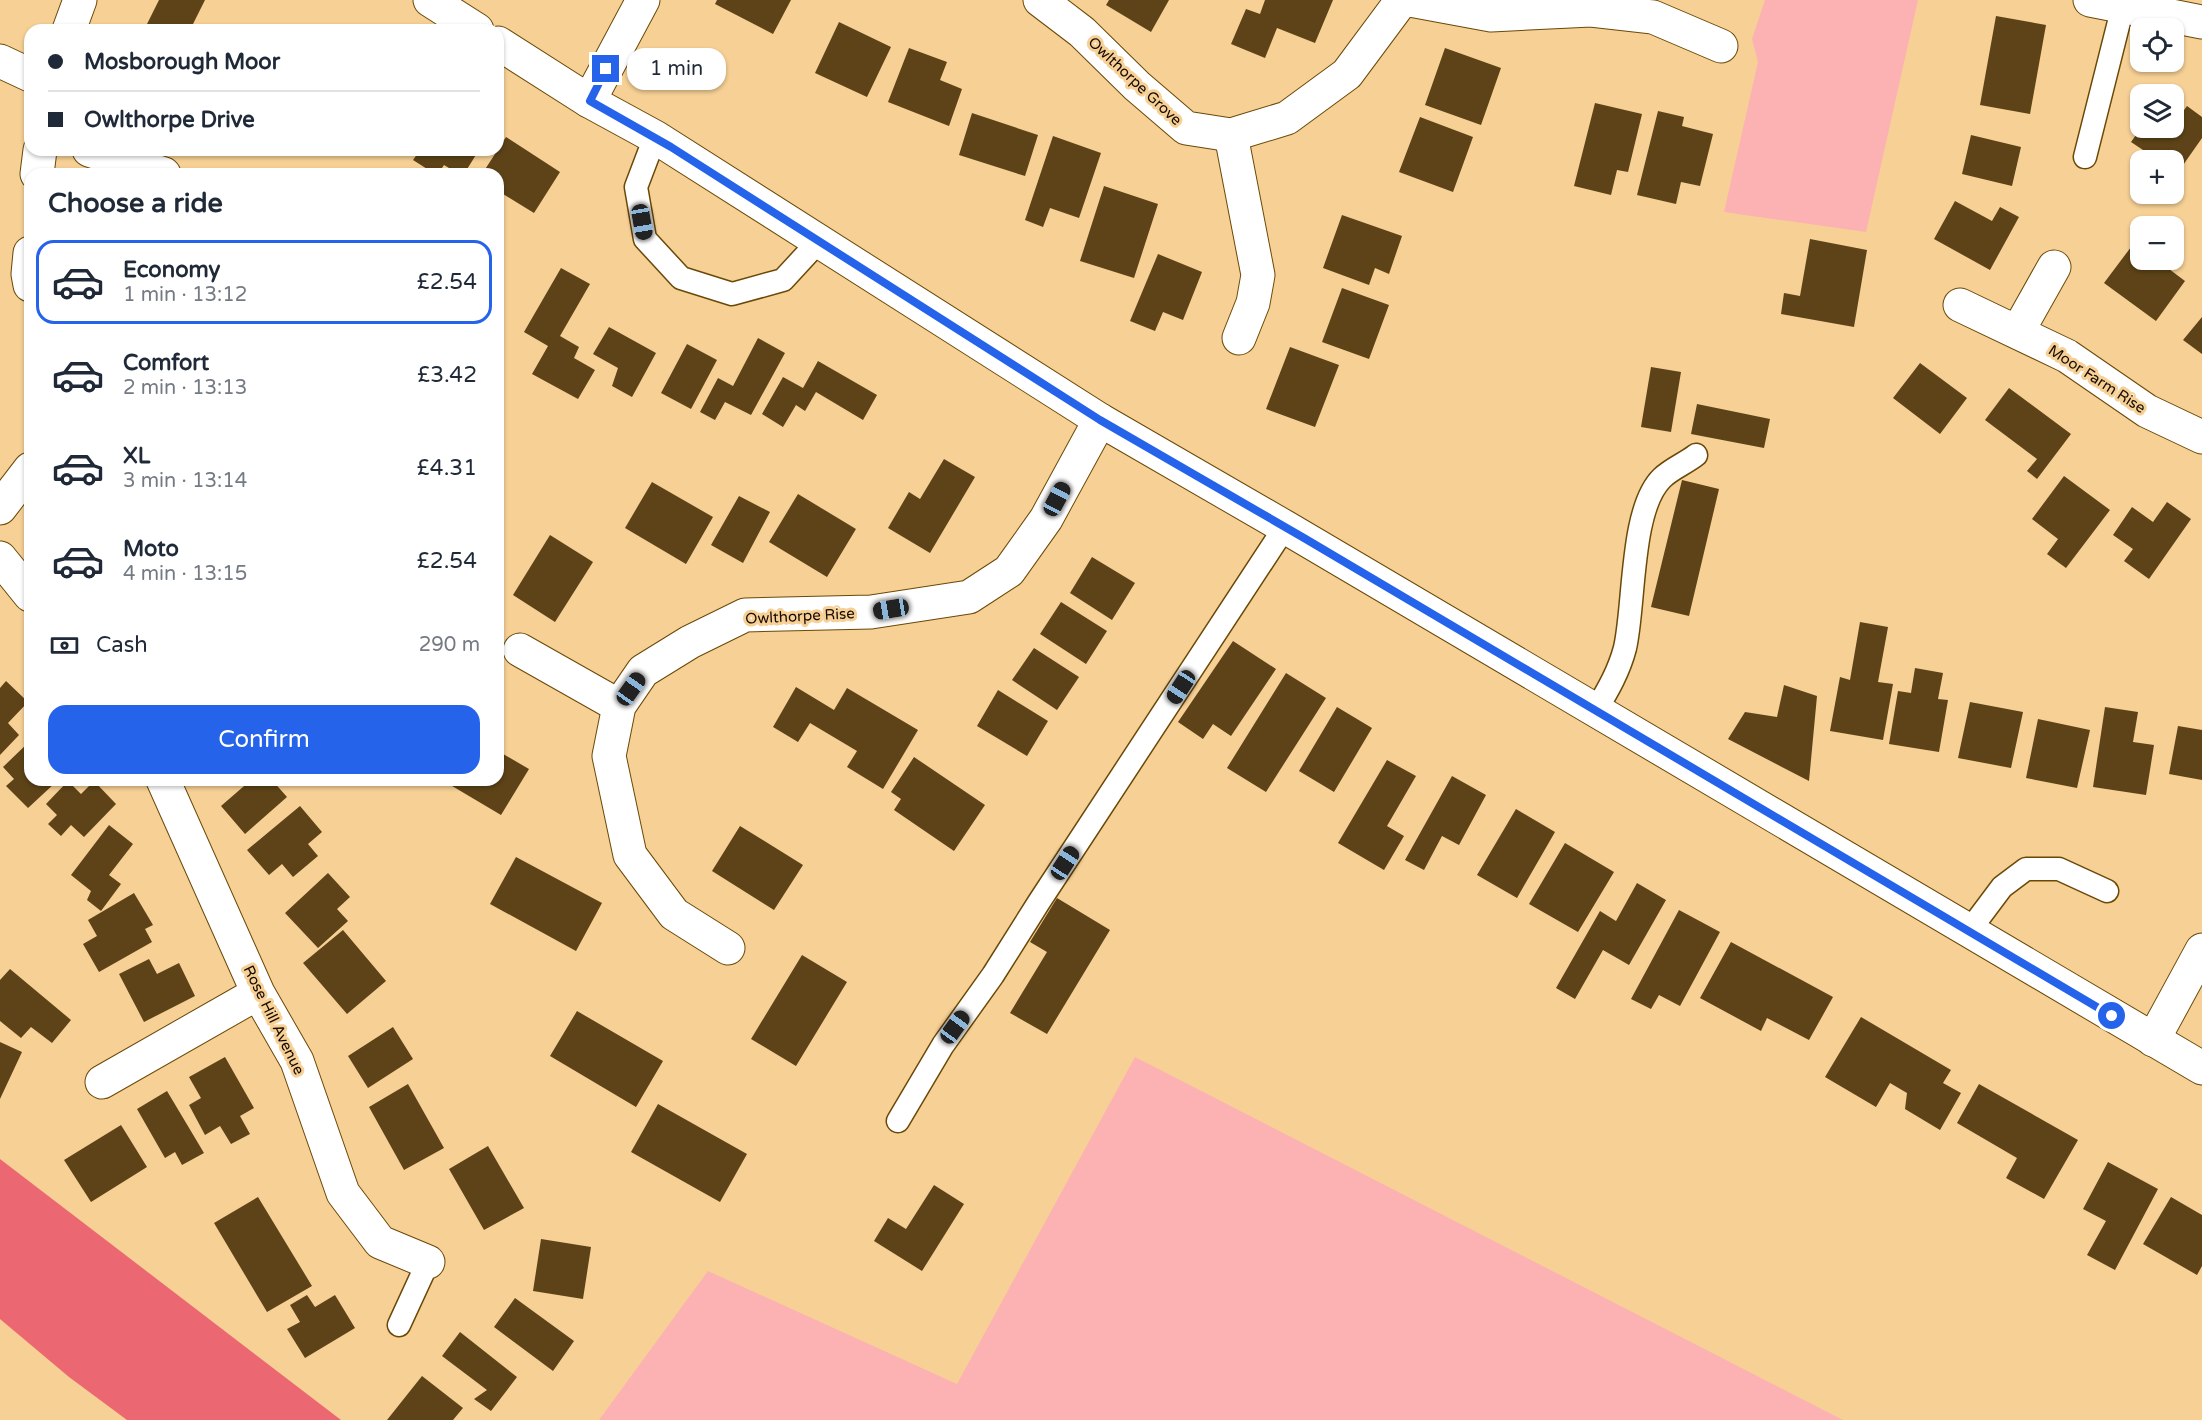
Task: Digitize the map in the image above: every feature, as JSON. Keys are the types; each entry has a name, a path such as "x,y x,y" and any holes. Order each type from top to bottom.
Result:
{"street":[{"path":"71,24 80,0"},
{"path":"430,0 468,24"},
{"path":"590,101 643,0"},
{"name":"Owlthorpe Grove","path":"1040,0 1083,32 1137,86 1186,128 1231,135 1287,118 1347,74 1402,0"},
{"path":"1410,0 1491,15 1590,10 1653,17 1722,46"},
{"path":"2090,0 2202,22"},
{"path":"504,47 590,101 655,138 1100,420 2202,1068"},
{"path":"0,61 24,72"},
{"path":"1231,135 1258,275 1253,303 1239,338"},
{"path":"108,156 145,168"},
{"path":"2018,331 2054,267"},
{"name":"Moor Farm Rise","path":"1960,305 2067,356 2147,411 2202,437"},
{"name":"Owlthorpe Rise","path":"728,948 674,914 630,855 609,756 619,706 643,671 690,642 746,615 871,612 969,597 1009,571 1046,519 1100,420"},
{"path":"0,508 24,477"},
{"path":"0,558 24,588"},
{"path":"520,650 619,706"},
{"name":"Rose Hill Avenue","path":"166,786 258,993 297,1061 343,1193 381,1242 428,1262"},
{"path":"2153,1040 2202,950"},
{"path":"102,1082 258,993"}],"lane":[{"path":"2085,157 2123,6"},
{"path":"655,138 636,187 645,239 681,278 732,294 783,280 819,241"},
{"path":"1596,710 1616,676 1625,646 1637,544 1646,505 1661,479 1696,455"},
{"path":"898,1121 943,1045 993,975 1285,527"},
{"path":"1969,931 2002,887 2026,869 2059,869 2107,891"},
{"path":"399,1325 428,1262"}],"shaded area":[{"path":"1765,0 1918,0 1866,232 1724,212 1758,62 1752,39"},
{"path":"1135,1057 1843,1420 599,1420 708,1271 957,1384"},
{"path":"0,1159 341,1420 127,1420 69,1377 0,1319"}],"building":[{"path":"159,0 205,0 193,24 147,24"},
{"path":"717,0 791,0 773,34 715,4"},
{"path":"1109,0 1169,0 1151,32 1106,5"},
{"path":"1265,0 1333,0 1315,43 1277,28 1265,58 1231,44 1246,9 1260,14"},
{"path":"1996,16 2046,25 2030,114 1980,105"},
{"path":"839,22 891,47 867,97 815,73"},
{"path":"909,48 947,62 940,80 962,89 949,126 888,102"},
{"path":"1445,48 1501,68 1481,125 1425,105"},
{"path":"1595,103 1642,114 1628,172 1617,170 1611,195 1574,186"},
{"path":"2187,106 2202,117 2202,138 2184,164 2184,150 2143,150 2131,142 2134,138 2184,138 2184,110"},
{"path":"1658,111 1684,117 1682,126 1713,134 1700,186 1681,182 1676,204 1637,195"},
{"path":"972,113 1038,135 1025,176 959,155"},
{"path":"1420,117 1473,137 1453,192 1399,172"},
{"path":"1971,135 2021,147 2012,186 1962,174"},
{"path":"1053,136 1101,153 1079,218 1050,208 1043,227 1025,220"},
{"path":"506,137 560,172 534,213 504,195 504,168 486,168 494,156 504,156"},
{"path":"416,156 475,156 468,168 449,168 444,165 442,168 426,168 413,160"},
{"path":"1104,186 1158,204 1134,278 1080,261"},
{"path":"1955,201 1992,221 2000,207 2019,217 1990,270 1934,239"},
{"path":"1342,215 1402,236 1389,274 1375,268 1369,285 1323,268"},
{"path":"1810,239 1867,250 1854,327 1781,314 1784,293 1800,296"},
{"path":"2130,248 2130,270 2170,270 2185,281 2156,321 2104,283"},
{"path":"1158,254 1202,272 1183,320 1163,312 1155,331 1130,321"},
{"path":"561,268 590,284 560,336 579,347 574,358 595,370 578,399 532,374 548,346 524,332"},
{"path":"1342,288 1389,305 1369,359 1322,342"},
{"path":"2202,317 2202,354 2183,340"},
{"path":"609,327 656,353 632,397 612,386 618,368 593,354"},
{"path":"758,338 785,353 751,415 725,402 715,420 700,412 718,378 733,386"},
{"path":"687,344 717,360 691,409 661,393"},
{"path":"1290,347 1339,365 1315,427 1266,409"},
{"path":"818,361 877,395 863,420 816,392 805,411 796,405 783,427 762,414 783,377 803,388"},
{"path":"1920,363 1967,398 1940,434 1893,398"},
{"path":"1651,367 1681,372 1671,432 1641,427"},
{"path":"2009,388 2071,434 2037,479 2027,471 2037,459 1985,420"},
{"path":"1697,404 1770,419 1764,448 1691,434"},
{"path":"944,459 975,477 930,553 888,528 909,492 920,499"},
{"path":"2064,476 2110,510 2066,568 2047,554 2058,539 2032,519"},
{"path":"1682,480 1719,489 1689,616 1651,607"},
{"path":"652,482 713,517 686,564 625,528"},
{"path":"798,494 856,529 827,577 769,542"},
{"path":"739,496 770,512 743,563 711,545"},
{"path":"2167,502 2191,519 2149,579 2124,561 2133,549 2113,535 2132,507 2153,522"},
{"path":"550,535 593,562 555,622 513,595"},
{"path":"1092,557 1135,583 1112,620 1070,593"},
{"path":"1061,602 1107,631 1086,664 1040,634"},
{"path":"1860,622 1888,627 1878,682 1893,684 1883,740 1830,731 1840,677 1850,680"},
{"path":"1233,641 1276,669 1231,736 1213,724 1203,739 1178,722"},
{"path":"1034,648 1079,677 1057,710 1012,680"},
{"path":"1915,668 1943,673 1938,699 1948,700 1939,752 1889,744 1898,691 1911,693"},
{"path":"1286,673 1326,698 1266,792 1227,768"},
{"path":"6,681 24,698 24,706 8,723 19,735 0,755 0,688"},
{"path":"1784,685 1817,696 1809,781 1728,739 1745,712 1777,717"},
{"path":"796,687 834,710 847,688 918,730 883,789 847,767 857,751 810,723 798,742 773,727"},
{"path":"998,690 1048,721 1027,756 977,726"},
{"path":"1970,702 2023,712 2011,768 1958,758"},
{"path":"1337,707 1372,728 1334,792 1299,771"},
{"path":"2105,707 2138,712 2133,742 2154,745 2146,795 2093,787"},
{"path":"2038,719 2090,730 2077,788 2026,778"},
{"path":"2178,726 2202,730 2202,780 2169,774"},
{"path":"24,747 24,786 52,786 28,808 6,786 14,779 3,767"},
{"path":"504,754 529,769 501,815 452,786 504,786"},
{"path":"914,757 985,805 954,851 894,810 901,799 891,792"},
{"path":"1387,760 1416,776 1387,826 1404,836 1384,870 1338,843"},
{"path":"1452,776 1486,795 1459,845 1442,836 1424,870 1405,860"},
{"path":"63,786 73,786 81,794 89,786 99,786 116,804 84,837 71,825 61,836 48,824 57,815 46,804"},
{"path":"244,786 277,786 287,797 245,834 221,806"},
{"path":"300,806 322,832 308,844 318,856 293,877 282,864 269,875 247,850"},
{"path":"1516,809 1555,832 1517,898 1477,875"},
{"path":"109,825 133,844 109,875 121,884 101,911 87,900 91,891 71,875"},
{"path":"740,826 803,865 774,910 712,871"},
{"path":"1565,843 1614,872 1578,932 1529,904"},
{"path":"516,857 602,903 576,951 490,904"},
{"path":"328,873 350,897 337,909 348,921 318,948 285,913"},
{"path":"1637,883 1666,900 1629,965 1603,950 1575,999 1556,988 1600,911 1616,921"},
{"path":"134,893 153,925 145,929 152,942 99,972 83,944 97,936 88,920"},
{"path":"1057,898 1110,930 1047,1034 1010,1013 1047,952 1030,942"},
{"path":"1679,910 1720,932 1680,1006 1659,995 1651,1009 1631,999"},
{"path":"343,930 386,981 347,1014 303,963"},
{"path":"1731,942 1833,997 1809,1040 1767,1018 1761,1031 1700,998"},
{"path":"802,955 847,982 796,1066 751,1039"},
{"path":"149,959 157,974 179,963 195,996 144,1022 119,974"},
{"path":"10,969 71,1020 52,1043 31,1027 21,1038 0,1021 0,980"},
{"path":"577,1011 663,1061 636,1107 550,1056"},
{"path":"1861,1017 1951,1070 1943,1083 1961,1093 1940,1130 1905,1109 1907,1093 1890,1083 1876,1107 1825,1077"},
{"path":"393,1027 413,1059 368,1088 348,1056"},
{"path":"0,1042 22,1052 0,1099"},
{"path":"225,1057 254,1108 240,1116 250,1134 231,1144 220,1126 205,1135 189,1105 201,1098 189,1077"},
{"path":"408,1084 444,1148 404,1170 369,1107"},
{"path":"1979,1084 2078,1140 2044,1199 2006,1178 2017,1158 1957,1123"},
{"path":"167,1091 204,1153 182,1165 175,1152 165,1158 137,1109"},
{"path":"658,1104 747,1154 720,1202 631,1152"},
{"path":"121,1125 147,1167 91,1202 64,1160"},
{"path":"488,1146 524,1208 484,1230 449,1169"},
{"path":"2108,1162 2158,1189 2115,1270 2087,1255 2106,1221 2083,1209"},
{"path":"934,1185 964,1204 922,1271 874,1241 888,1218 906,1229"},
{"path":"258,1197 312,1286 267,1312 214,1223"},
{"path":"2171,1197 2202,1215 2202,1266 2197,1275 2143,1244"},
{"path":"541,1239 591,1247 583,1299 533,1291"},
{"path":"307,1295 315,1307 335,1295 355,1328 305,1358 287,1329 300,1322 290,1305"},
{"path":"515,1298 574,1341 553,1371 494,1327"},
{"path":"460,1332 517,1377 491,1411 474,1399 487,1390 442,1356"},
{"path":"422,1376 463,1408 453,1420 387,1420"}],"route":[{"path":"606,69 590,101 671,147 1100,420 1304,538 2112,1016"}]}
